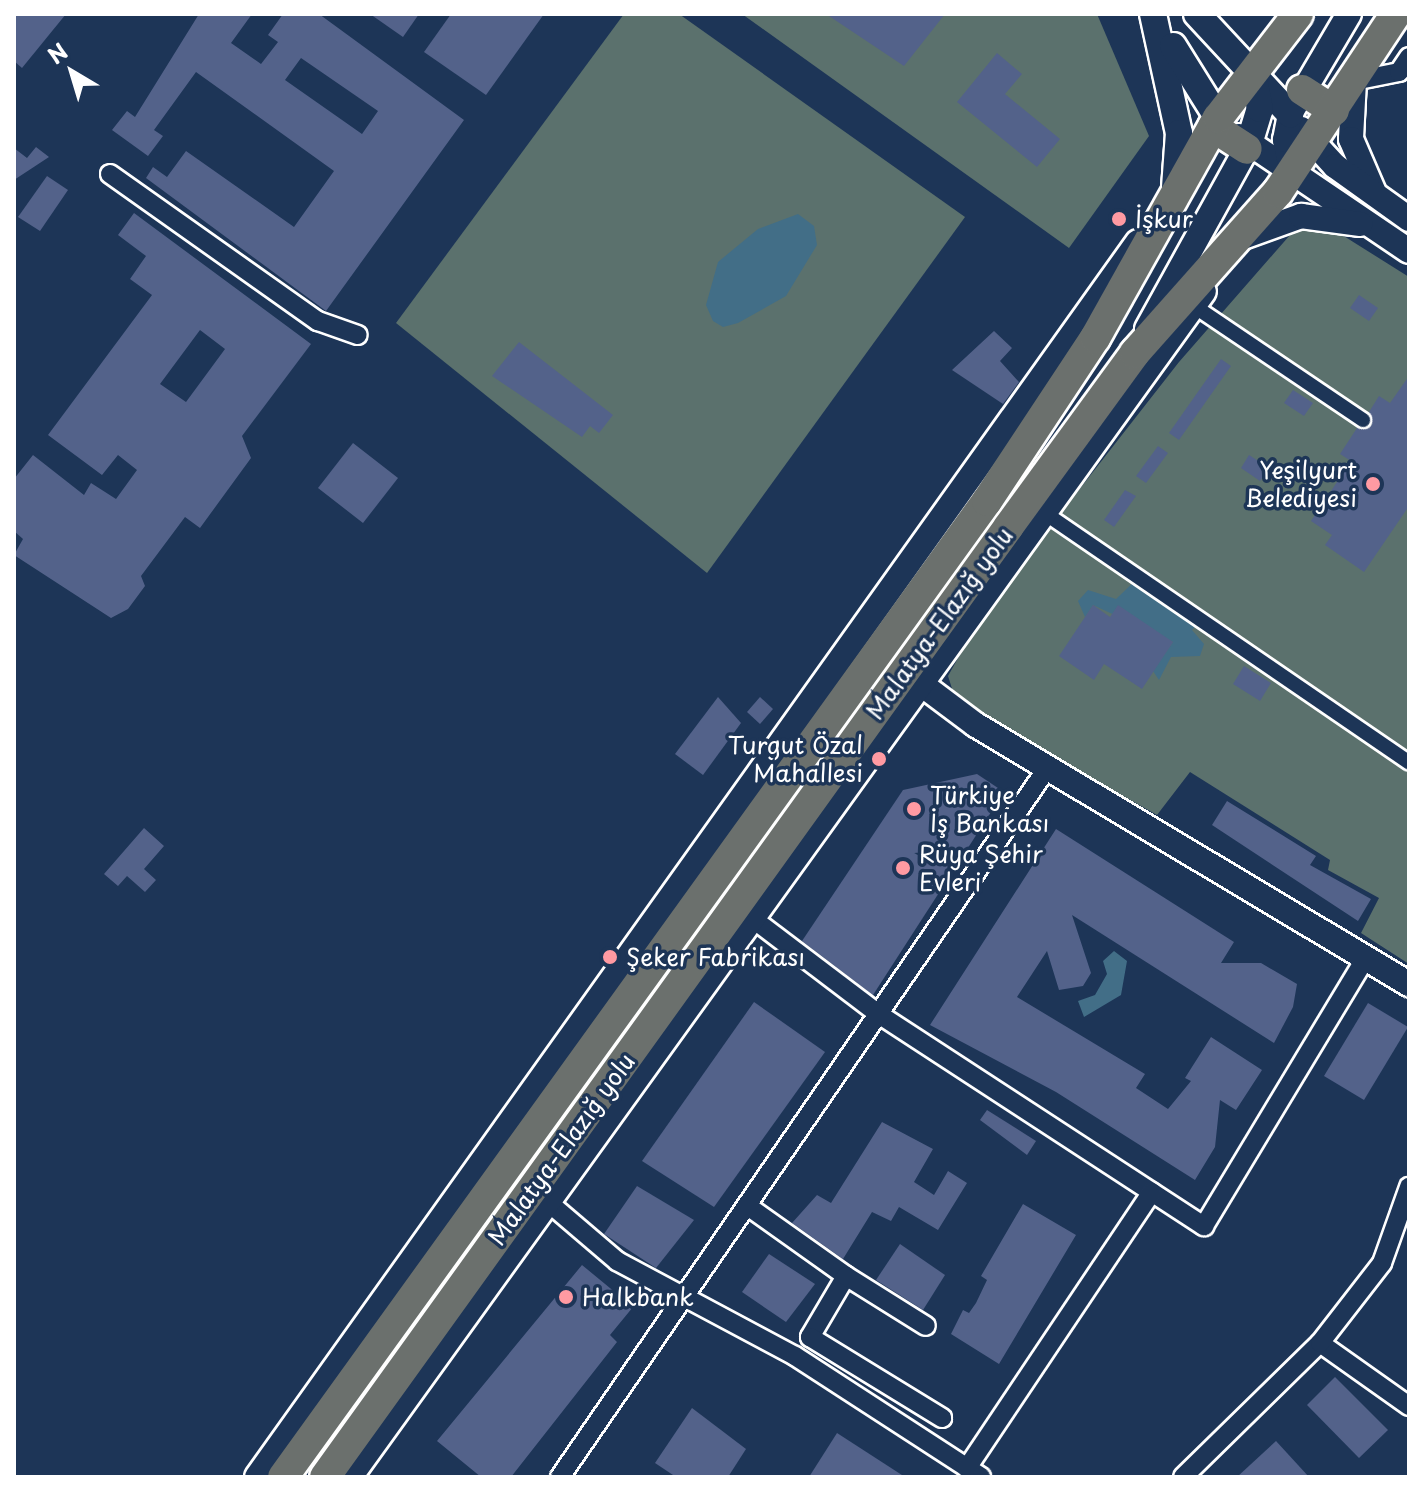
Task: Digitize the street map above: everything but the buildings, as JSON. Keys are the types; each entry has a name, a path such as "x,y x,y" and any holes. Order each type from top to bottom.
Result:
{"highway":[{"name":"Malatya-Elazığ yolu","path":"283,1477 987,501 1095,338 1168,200 1215,123 1298,14"},
{"name":"Malatya-Elazığ yolu","path":"325,1477 1135,353 1235,246 1292,173 1396,14"},
{"path":"1296,102 1334,111"},
{"path":"1215,123 1248,146"}],"main road":[{"path":"1155,14 1215,123"},
{"path":"1155,14 1179,133 1168,200"},
{"path":"1197,14 1252,71 1296,102"},
{"path":"1248,146 1260,109 1252,71"}],"street":[{"path":"1292,173 1285,140 1296,102 1349,14"},
{"path":"1379,198 1354,154 1354,81 1399,72 1409,57"},
{"path":"1296,102 1312,143 1409,219"},
{"path":"1135,353 1248,146 1409,251"},
{"path":"110,174 318,321 358,335"},
{"path":"257,1477 1097,293 1168,200"},
{"path":"350,1477 752,918 924,686 1235,246 1301,216 1378,229"},
{"path":"1194,306 1363,420"},
{"path":"1046,514 1409,763"},
{"path":"924,686 1048,767 1409,984"},
{"path":"560,1477 749,1207 809,1111 880,1015 1048,767"},
{"path":"752,918 880,1015 1204,1226 1366,957"},
{"path":"548,1202 617,1261 795,1356 974,1472 1152,1192"},
{"path":"1183,1477 1320,1343 1382,1263 1408,1196"},
{"path":"749,1207 846,1276 926,1326"},
{"path":"846,1276 810,1337 942,1418"},
{"path":"1320,1343 1409,1406"}],"green space":[{"path":"624,14 679,14 965,217 707,573 396,323"},
{"path":"742,14 1097,14 1149,136 1069,248"},
{"path":"1297,227 1331,228 1409,277 1409,964 1361,933 1379,898 1328,870 1330,860 1190,772 1157,815 970,710 955,698 948,676 985,610 1179,362"}],"water":[{"path":"798,214 814,226 817,245 786,296 738,323 723,327 713,321 706,305 718,262 758,229"},
{"path":"1135,581 1198,623 1192,630 1204,644 1200,656 1171,657 1159,680 1153,671 1173,642 1093,605 1085,617 1078,601 1088,590 1116,599"},
{"path":"1114,951 1127,961 1121,995 1084,1017 1078,1001 1095,995 1107,974 1103,961"}],"place":[{"name":"İşkur","path":"1119,219"},
{"name":"Yeşilyurt Belediyesi","path":"1373,484"},
{"name":"Turgut Özal Mahallesi","path":"879,759"},
{"name":"Türkiye İş Bankası","path":"914,809"},
{"name":"Rüya Şehir Evleri","path":"903,868"},
{"name":"Şeker Fabrikası","path":"610,957"},
{"name":"Halkbank","path":"566,1297"}]}
